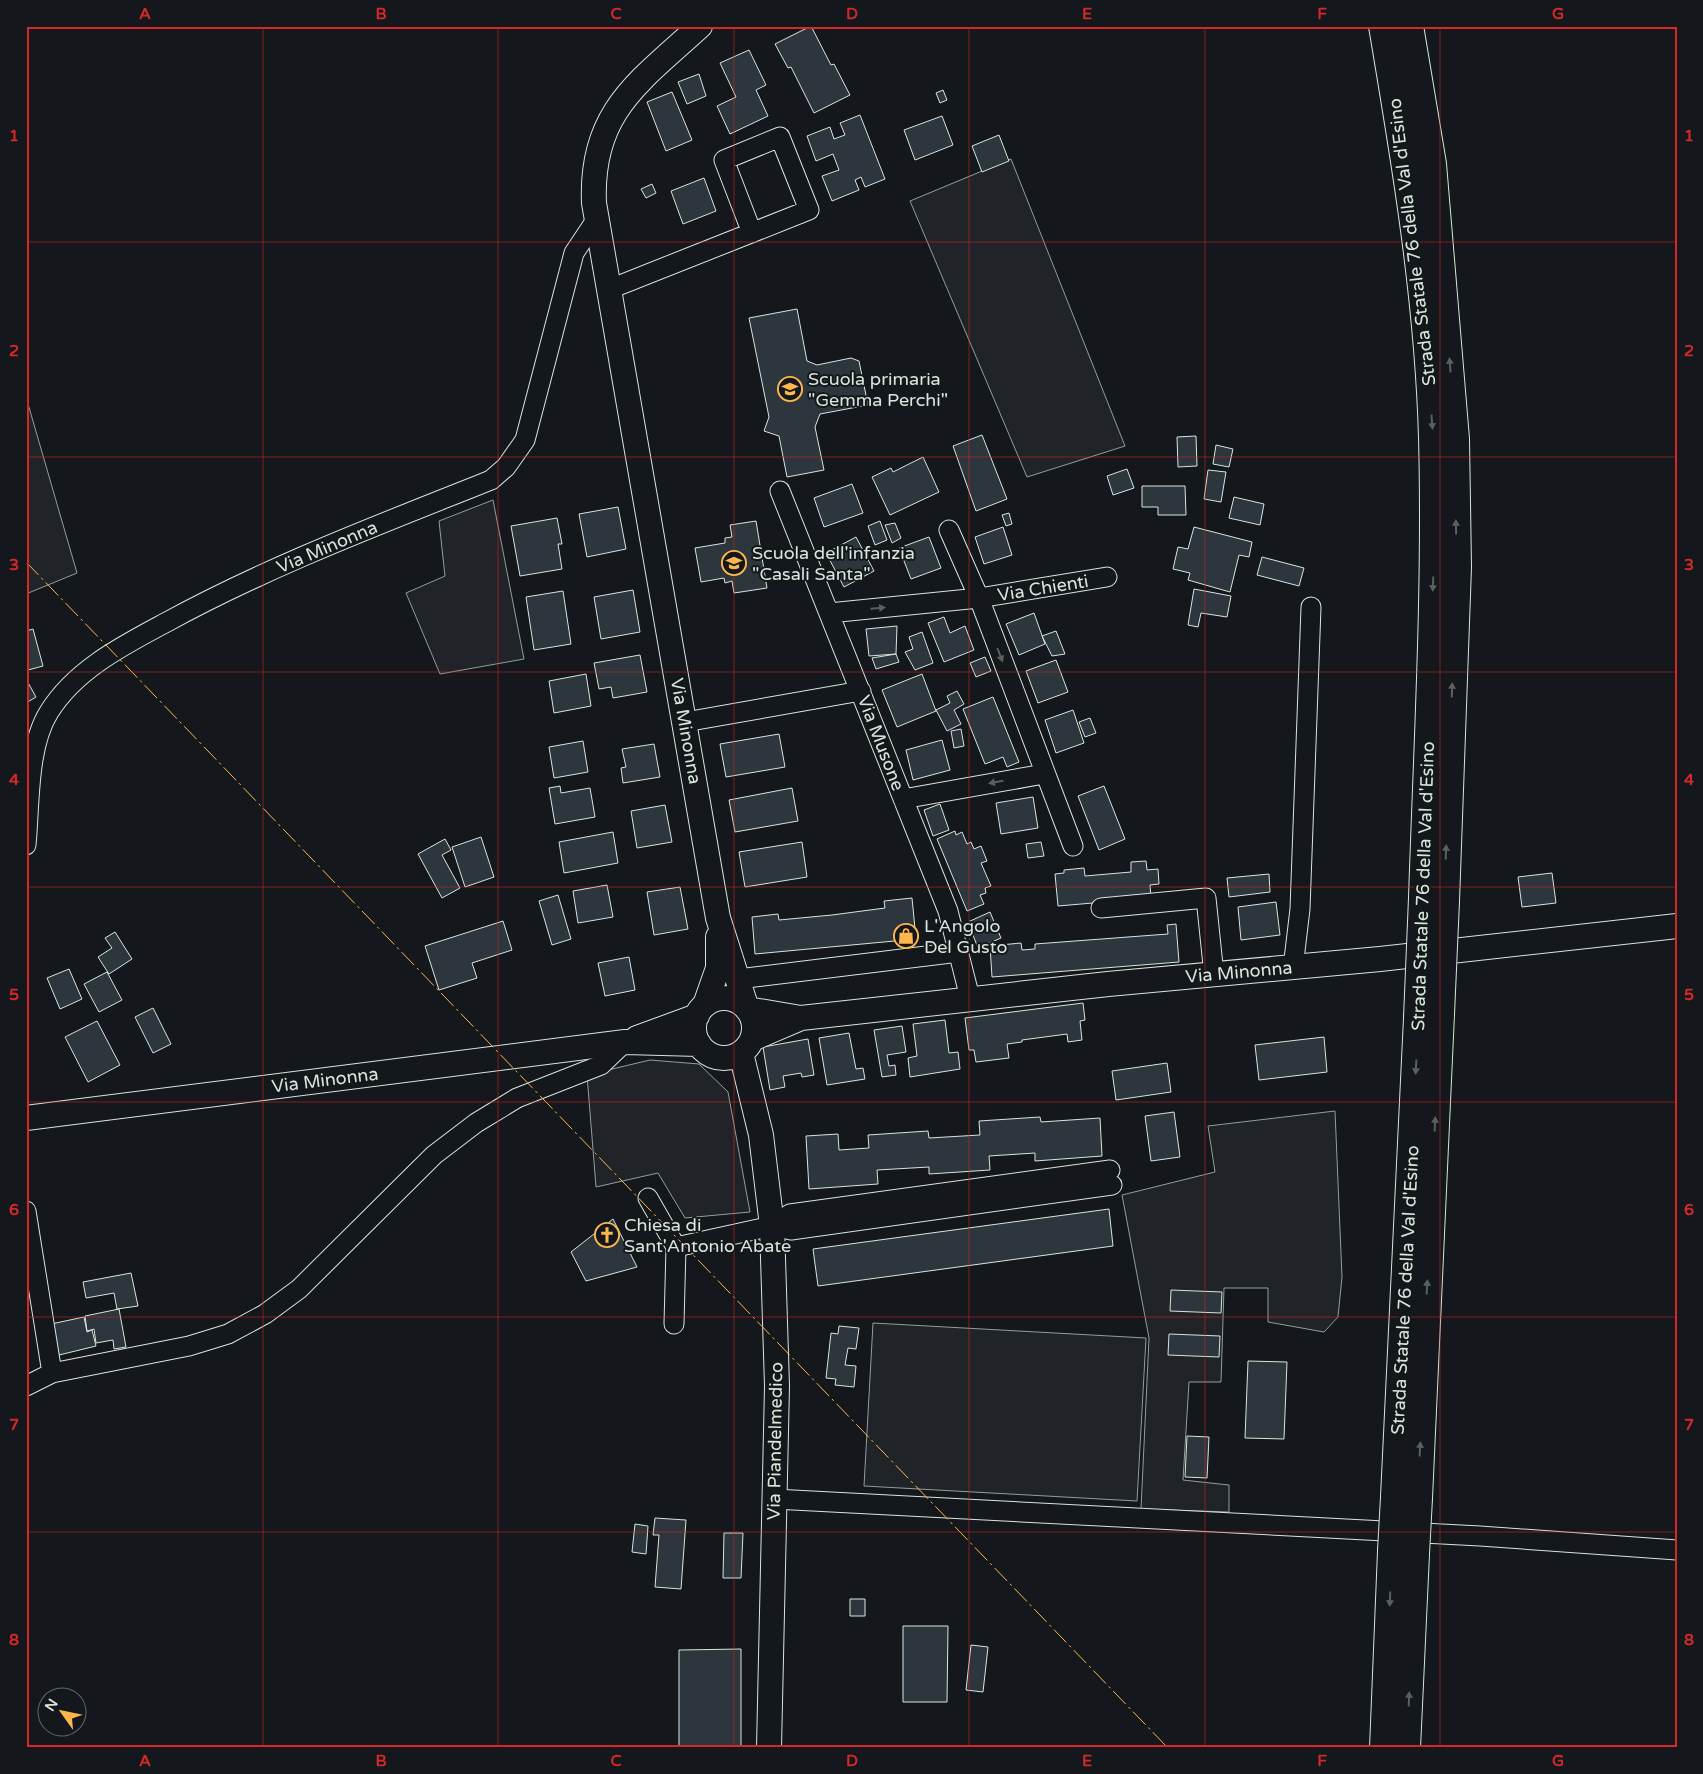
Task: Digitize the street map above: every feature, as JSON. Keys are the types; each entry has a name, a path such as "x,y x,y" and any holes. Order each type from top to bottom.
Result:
{"highway":[{"path":"1368,26 1389,103 1424,312"},
{"name":"Strada Statale 76 della Val d'Esino","path":"1383,26 1406,162 1424,312 1432,435 1434,900"},
{"name":"Strada Statale 76 della Val d'Esino","path":"1406,1748 1404,1553 1406,1497 1434,900 1457,567 1455,439 1432,164 1409,26"},
{"name":"Strada Statale 76 della Val d'Esino","path":"1384,1748 1404,1553"}],"main road":[{"name":"Via Minonna","path":"700,26 630,90 612,115 598,146 593,177 596,220 610,289 718,918 753,1023 746,1046"},
{"name":"Via Minonna","path":"708,1051 695,1035 701,1011 718,968 718,918"},
{"name":"Via Minonna","path":"624,1042 701,1011 711,1001 727,998 747,1009 801,1018 970,998 1293,968 1677,926"},
{"name":"Via Minonna","path":"26,1118 624,1042 708,1051 733,1056 746,1046 801,1018"},
{"name":"Via Piandelmedico","path":"746,1046 761,1136 772,1226 777,1386 769,1748"},
{"name":"Via Piandelmedico","path":"708,1051 739,1089 761,1136"}],"street":[{"path":"610,289 752,233 809,210 780,137 724,160 752,233"},
{"name":"Via Minonna","path":"26,845 35,744 48,713 71,683 118,648 196,606 306,554 491,480 506,467 525,440 574,253 596,220"},
{"name":"Via Musone","path":"780,492 948,911 970,998"},
{"path":"949,530 979,598 1044,774 1073,846"},
{"name":"Via Chienti","path":"829,613 979,598 1108,577"},
{"path":"1293,968 1300,909 1311,607"},
{"path":"685,722 861,691"},
{"path":"903,799 1044,774"},
{"path":"1101,908 1206,898 1214,974"},
{"path":"738,979 959,952"},
{"path":"26,1386 52,1373 189,1346 228,1334 265,1314 299,1289 434,1155 476,1123 517,1098 601,1065 624,1042"},
{"path":"676,1248 772,1226 792,1230 1111,1178"},
{"path":"648,1198 676,1248 674,1324"},
{"path":"26,1211 52,1373"},
{"path":"774,1499 1480,1536 1677,1550"}],"shaded area":[{"path":"1011,159 1125,446 1027,477 910,201"},
{"path":"26,397 77,573 26,594"},
{"path":"493,500 524,659 440,674 406,593 445,576 439,521"},
{"path":"650,1060 699,1064 728,1092 750,1212 685,1218 658,1173 596,1187 587,1075"},
{"path":"1335,1111 1342,1277 1338,1317 1324,1332 1268,1322 1268,1288 1224,1288 1221,1382 1189,1382 1183,1480 1229,1485 1229,1512 1141,1509 1149,1338 1122,1195 1215,1172 1208,1126"},
{"path":"873,1323 1146,1338 1137,1501 864,1486"}],"building":[{"path":"811,26 831,65 834,64 850,95 814,113 791,67 788,68 775,44"},
{"path":"749,50 766,85 756,90 768,116 730,134 717,106 736,97 720,63"},
{"path":"699,74 706,96 687,104 678,82"},
{"path":"943,90 947,100 940,103 936,93"},
{"path":"672,92 692,140 666,151 647,102"},
{"path":"860,115 885,179 865,187 861,177 855,180 859,190 832,201 822,176 839,170 833,154 816,161 807,136 830,127 834,139 845,135 840,123"},
{"path":"942,116 953,145 915,160 904,130"},
{"path":"999,135 1009,161 982,172 972,146"},
{"path":"704,178 716,211 683,224 671,191"},
{"path":"652,184 656,193 646,198 641,189"},
{"path":"797,309 807,361 817,365 851,358 859,361 868,405 820,414 815,427 824,470 787,477 779,436 764,431 769,417 749,318"},
{"path":"982,435 1007,499 976,511 953,446"},
{"path":"1196,436 1197,466 1178,467 1177,437"},
{"path":"1216,445 1233,449 1229,467 1213,464"},
{"path":"923,457 939,492 890,515 872,477 891,468 893,472"},
{"path":"1127,469 1134,488 1113,495 1107,476"},
{"path":"1208,470 1226,472 1221,502 1204,499"},
{"path":"852,484 863,513 824,527 814,498"},
{"path":"1142,486 1185,486 1186,515 1158,515 1158,507 1142,507"},
{"path":"1234,497 1264,504 1260,525 1229,518"},
{"path":"618,507 626,549 587,557 579,514"},
{"path":"1009,513 1012,524 1006,526 1002,515"},
{"path":"557,518 562,544 558,544 562,569 520,576 511,526"},
{"path":"756,521 767,588 734,593 732,581 725,583 724,578 701,582 695,548 725,543 725,538 732,537 730,525"},
{"path":"880,521 887,540 875,545 868,526"},
{"path":"895,523 901,538 892,543 885,525"},
{"path":"1003,527 1012,555 984,564 975,537"},
{"path":"1194,527 1252,542 1249,557 1239,555 1230,592 1188,580 1190,573 1173,569 1178,547 1188,549"},
{"path":"856,537 874,571 844,587 826,553"},
{"path":"929,537 941,568 911,579 899,548"},
{"path":"1262,557 1304,568 1299,586 1257,575"},
{"path":"1194,589 1231,596 1227,617 1201,613 1198,627 1188,625"},
{"path":"633,590 640,632 601,639 594,597"},
{"path":"563,591 571,644 534,650 526,597"},
{"path":"1034,613 1045,644 1019,655 1006,624"},
{"path":"944,617 950,633 965,626 974,650 944,662 928,623"},
{"path":"897,626 896,654 869,656 866,629"},
{"path":"33,629 43,666 28,670 26,631"},
{"path":"1056,631 1065,654 1052,656 1042,636"},
{"path":"922,632 933,663 915,670 905,652 913,649 909,637"},
{"path":"896,654 899,662 876,669 872,658"},
{"path":"640,655 647,692 613,698 611,687 599,689 594,663"},
{"path":"985,657 991,671 976,677 970,663"},
{"path":"1056,660 1068,692 1038,703 1026,671"},
{"path":"586,674 591,706 554,713 549,681"},
{"path":"922,674 936,711 897,727 882,690"},
{"path":"26,679 36,697 26,703"},
{"path":"957,691 964,704 954,710 961,724 947,731 936,710 950,703 947,696"},
{"path":"993,697 1019,762 1007,767 1003,757 985,764 963,709"},
{"path":"1073,710 1084,743 1056,753 1045,720"},
{"path":"1090,718 1096,733 1085,737 1079,722"},
{"path":"961,729 964,746 954,748 951,731"},
{"path":"779,734 785,767 726,777 720,744"},
{"path":"942,740 950,770 913,780 906,750"},
{"path":"583,741 588,772 554,778 549,747"},
{"path":"654,744 660,777 623,783 621,768 626,767 622,749"},
{"path":"560,786 561,793 590,788 595,817 555,824 549,788"},
{"path":"1104,786 1125,839 1099,850 1078,796"},
{"path":"792,788 798,821 735,832 729,800"},
{"path":"1033,797 1038,828 1001,834 996,803"},
{"path":"940,804 949,830 933,836 924,810"},
{"path":"665,805 672,842 637,848 631,811"},
{"path":"955,831 956,835 962,832 967,844 971,842 974,849 981,846 987,861 981,863 991,886 985,888 986,893 980,895 984,904 967,911 937,839"},
{"path":"613,832 618,863 564,873 559,842"},
{"path":"481,837 494,877 465,887 452,847"},
{"path":"445,839 451,850 442,855 460,888 442,898 418,854"},
{"path":"802,842 807,877 745,887 739,852"},
{"path":"1041,842 1044,856 1028,858 1026,844"},
{"path":"1146,861 1147,870 1158,869 1159,884 1150,885 1151,898 1058,906 1055,874 1064,873 1064,870 1084,868 1085,876 1131,872 1131,862"},
{"path":"1552,873 1556,903 1522,907 1518,877"},
{"path":"1269,874 1270,892 1229,897 1227,878"},
{"path":"607,885 613,917 578,923 573,891"},
{"path":"680,887 688,929 654,935 647,892"},
{"path":"558,895 571,939 552,945 539,901"},
{"path":"912,898 916,939 755,954 752,917 778,914 779,920 832,915 885,908 884,901"},
{"path":"1276,902 1280,935 1241,940 1238,907"},
{"path":"990,912 1001,938 978,948 968,922"},
{"path":"503,921 512,950 472,963 477,978 439,990 425,946"},
{"path":"1176,924 1179,962 992,977 990,946 1021,943 1022,950 1035,949 1035,944 1168,934 1167,925"},
{"path":"115,932 132,959 109,974 98,957 112,948 105,938"},
{"path":"629,957 635,990 605,996 598,963"},
{"path":"69,969 82,999 60,1009 47,978"},
{"path":"107,972 122,1000 99,1012 84,984"},
{"path":"1083,1003 1085,1020 1080,1021 1082,1040 1068,1042 1067,1034 1022,1040 1022,1042 1007,1044 1009,1058 976,1062 974,1050 969,1050 965,1018"},
{"path":"153,1008 171,1044 153,1053 135,1017"},
{"path":"945,1020 949,1053 958,1052 960,1069 910,1077 908,1058 917,1056 913,1024"},
{"path":"97,1021 120,1065 88,1082 65,1037"},
{"path":"902,1026 906,1052 887,1055 889,1066 895,1065 896,1075 882,1077 874,1030"},
{"path":"849,1033 856,1069 863,1068 865,1079 827,1085 819,1038"},
{"path":"1324,1037 1327,1072 1259,1080 1255,1045"},
{"path":"808,1039 814,1075 802,1077 801,1073 783,1076 785,1087 770,1090 763,1047"},
{"path":"1167,1063 1171,1092 1116,1100 1112,1071"},
{"path":"1174,1112 1180,1157 1151,1161 1145,1116"},
{"path":"1040,1117 1041,1122 1100,1118 1102,1156 1035,1161 1035,1153 989,1156 990,1170 929,1174 929,1167 877,1170 878,1184 809,1189 806,1136 838,1134 839,1150 869,1148 868,1135 928,1131 929,1138 980,1135 979,1121"},
{"path":"1109,1209 1113,1246 818,1286 813,1249"},
{"name":"Chiesa di Sant'Antonio Abate","path":"613,1219 637,1267 586,1281 571,1252"},
{"path":"131,1273 138,1306 117,1309 114,1293 86,1298 83,1282"},
{"path":"1171,1290 1222,1292 1221,1313 1170,1311"},
{"path":"119,1309 126,1347 114,1349 113,1340 96,1343 94,1329 87,1331 85,1316"},
{"path":"84,1317 87,1332 92,1330 96,1346 59,1355 51,1324"},
{"path":"839,1326 859,1328 856,1349 848,1348 845,1365 856,1366 854,1387 835,1385 836,1379 826,1378 831,1333 838,1334"},
{"path":"1169,1334 1220,1336 1219,1357 1168,1355"},
{"path":"1248,1361 1287,1362 1284,1439 1245,1438"},
{"path":"1187,1436 1209,1437 1207,1478 1185,1477"},
{"path":"655,1518 686,1520 681,1589 655,1587 659,1535 653,1535"},
{"path":"635,1524 648,1526 646,1554 632,1552"},
{"path":"724,1533 743,1533 741,1578 723,1578"},
{"path":"850,1599 865,1599 865,1616 850,1616"},
{"path":"903,1626 948,1626 947,1702 903,1702"},
{"path":"971,1645 988,1647 983,1692 966,1690"},
{"path":"741,1649 741,1748 679,1748 679,1650"}],"power":[{"path":"26,562 1168,1748"}],"place":[{"name":"Scuola primaria \"Gemma Perchi\"","path":"790,389"},
{"name":"Scuola dell'infanzia \"Casali Santa\"","path":"734,563"},
{"name":"L'Angolo Del Gusto","path":"906,936"},
{"name":"Chiesa di Sant'Antonio Abate","path":"607,1235"}]}
